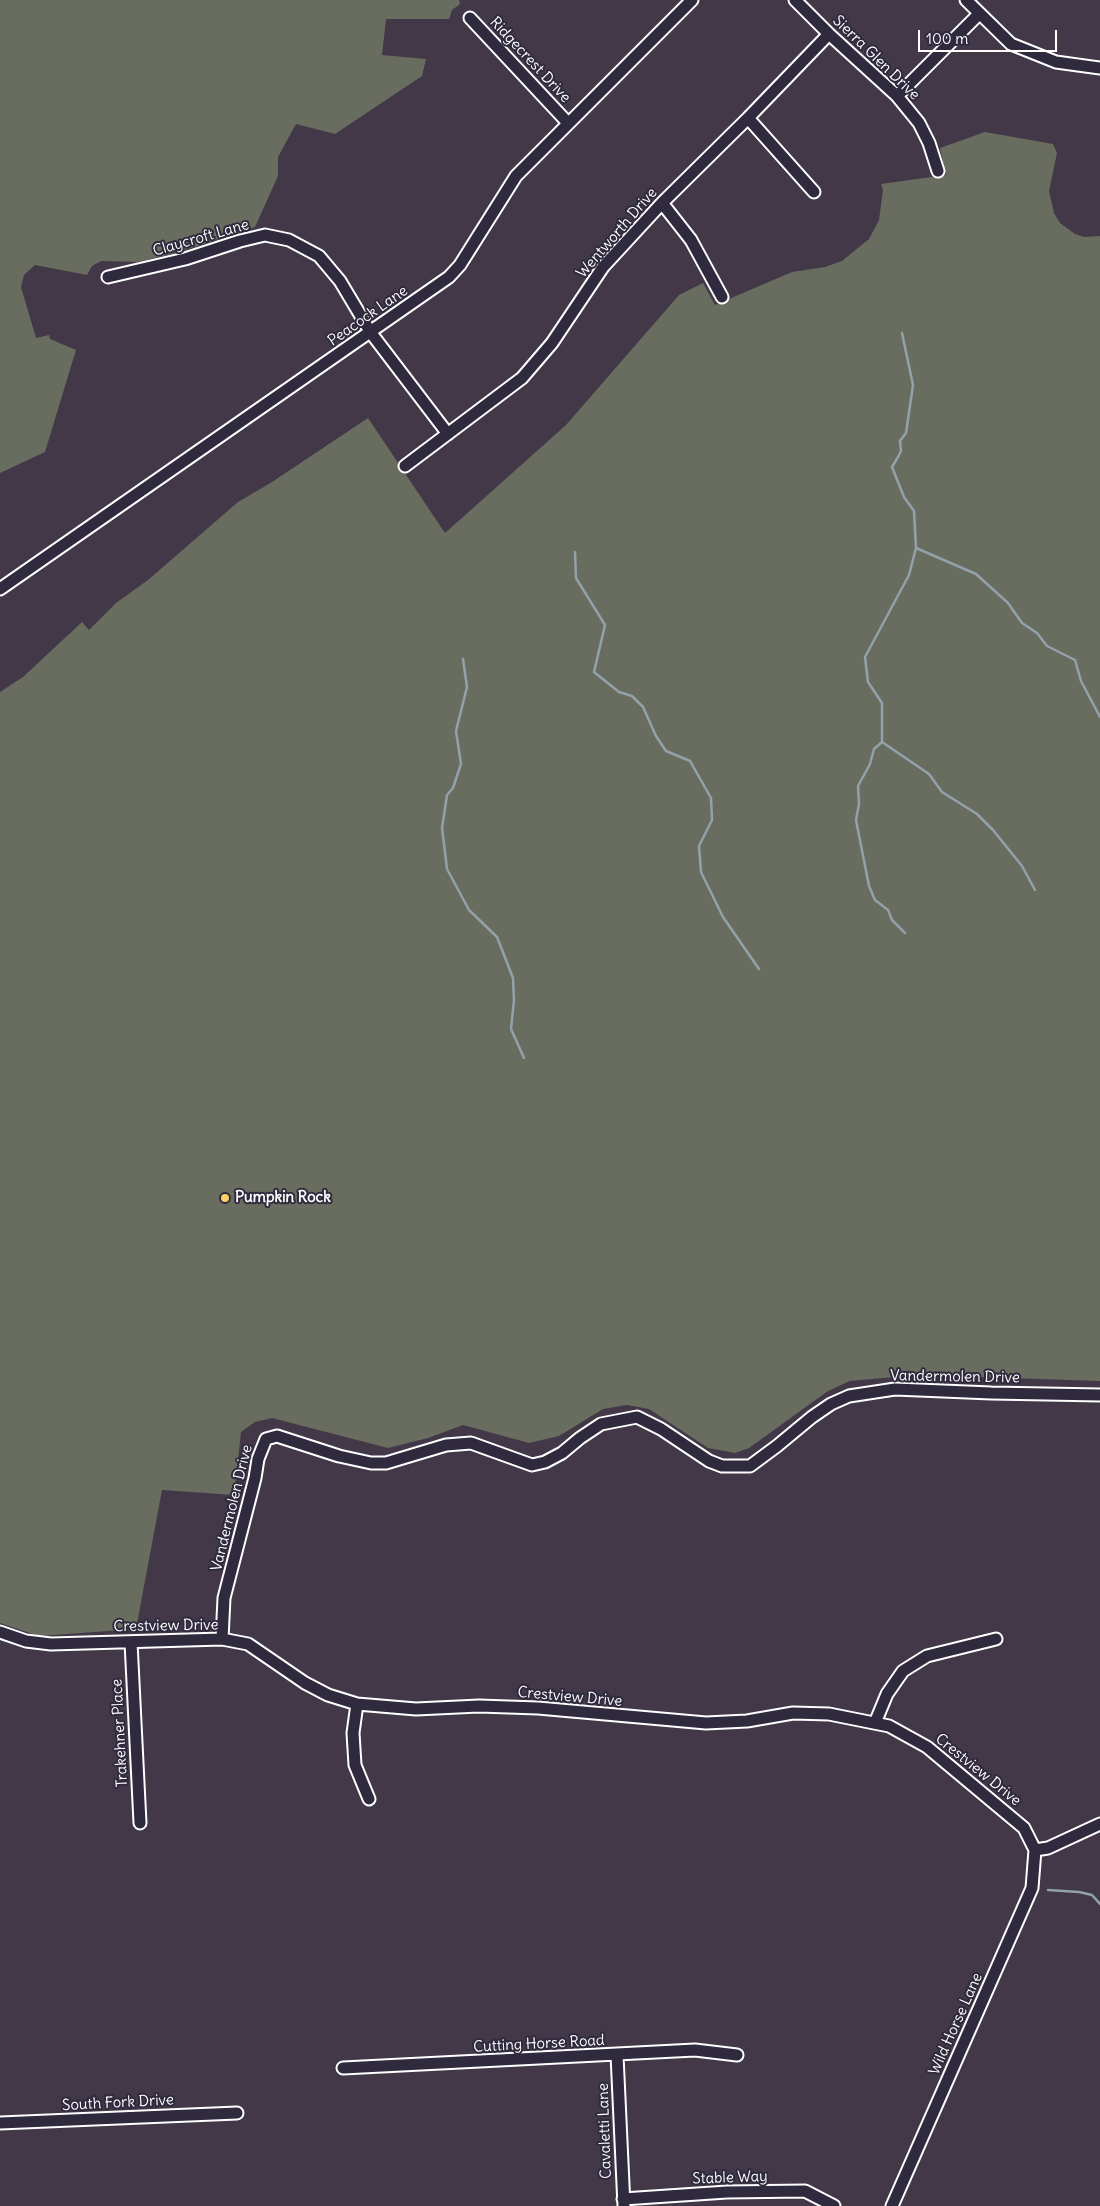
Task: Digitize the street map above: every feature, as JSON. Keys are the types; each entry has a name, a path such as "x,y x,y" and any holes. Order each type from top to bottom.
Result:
{"street":[{"name":"Peacock Lane","path":"0,589 371,333 455,272 510,184 568,123 692,0"},
{"name":"Sierra Glen Drive","path":"795,0 897,96 919,124 929,143 938,171"},
{"path":"966,0 1011,44 1056,62 1100,68"},
{"path":"897,96 979,14"},
{"name":"Ridgecrest Drive","path":"470,18 568,123"},
{"name":"Wentworth Drive","path":"405,466 522,378 552,343 603,267 662,203 829,34"},
{"path":"748,118 814,192"},
{"path":"662,203 691,240 722,297"},
{"name":"Claycroft Lane","path":"108,277 186,259 240,241 265,235 289,240 319,256 340,281 371,333 448,434"},
{"name":"Vandermolen Drive","path":"222,1639 224,1598 255,1478 258,1459 266,1439 276,1436 339,1456 372,1463 386,1463 446,1445 471,1443 532,1465 545,1462 562,1454 580,1438 601,1424 638,1417 661,1429 709,1461 722,1466 750,1466 812,1417 831,1404 849,1396 895,1389 1100,1395"},
{"name":"Crestview Drive","path":"0,1632 26,1641 50,1644 222,1639 248,1644 305,1683 328,1695 357,1704 416,1709 479,1706 538,1708 706,1723 747,1721 793,1713 829,1714 875,1723 889,1726 927,1747 1024,1828 1035,1850"},
{"path":"875,1723 888,1694 903,1671 927,1656 996,1639"},
{"name":"Trakehner Place","path":"130,1642 140,1823"},
{"path":"357,1704 353,1733 355,1765 368,1799"},
{"path":"1035,1850 1048,1848 1100,1824"},
{"name":"Wild Horse Lane","path":"892,2206 1032,1888 1035,1850"},
{"name":"Cutting Horse Road","path":"343,2068 695,2050 737,2055"},
{"name":"Cavaletti Lane","path":"617,2055 623,2203"},
{"name":"South Fork Drive","path":"0,2124 237,2113"},
{"name":"Stable Way","path":"623,2203 727,2192 805,2191 834,2206"}],"green space":[{"path":"0,0 459,0 460,4 452,10 449,19 386,19 382,55 426,59 422,76 335,134 296,124 278,157 278,176 255,227 179,252 138,262 101,261 92,266 87,275 35,265 24,275 21,287 36,338 49,335 50,339 76,350 45,452 0,473"},
{"path":"985,132 1053,144 1057,153 1049,191 1054,213 1060,223 1075,234 1084,237 1100,236 1100,1381 917,1375 850,1381 828,1391 749,1448 735,1453 708,1448 649,1409 627,1405 603,1409 559,1436 529,1443 463,1425 428,1438 388,1448 272,1418 255,1422 241,1432 234,1495 162,1490 136,1629 39,1636 0,1623 0,692 23,677 82,622 89,630 116,603 148,580 238,502 272,482 368,418 445,533 566,425 679,295 703,283 715,305 792,272 825,267 842,261 869,239 879,220 883,190 881,184 946,175 940,148"}],"waterway":[{"path":"902,333 913,385 906,433 900,441 901,451 892,467 904,497 914,511 916,548 976,574 1008,603 1022,623 1037,633 1047,646 1075,660 1081,681 1100,717"},
{"path":"905,933 892,920 888,910 875,900 869,886 856,820 859,804 858,786 870,764 874,749 882,742 882,703 868,682 865,657 909,575 916,548"},
{"path":"575,552 576,578 605,625 594,672 619,692 632,696 643,707 656,736 666,751 690,761 711,798 712,820 699,846 701,872 723,917 759,969"},
{"path":"463,659 467,687 456,731 461,764 453,788 447,795 442,828 447,869 469,910 497,937 513,978 514,1000 511,1029 524,1058"},
{"path":"882,742 929,774 942,792 977,814 993,830 1022,866 1035,890"},
{"path":"1048,1890 1079,1892 1092,1895 1100,1904"}],"place":[{"name":"Pumpkin Rock","path":"225,1198"}]}
